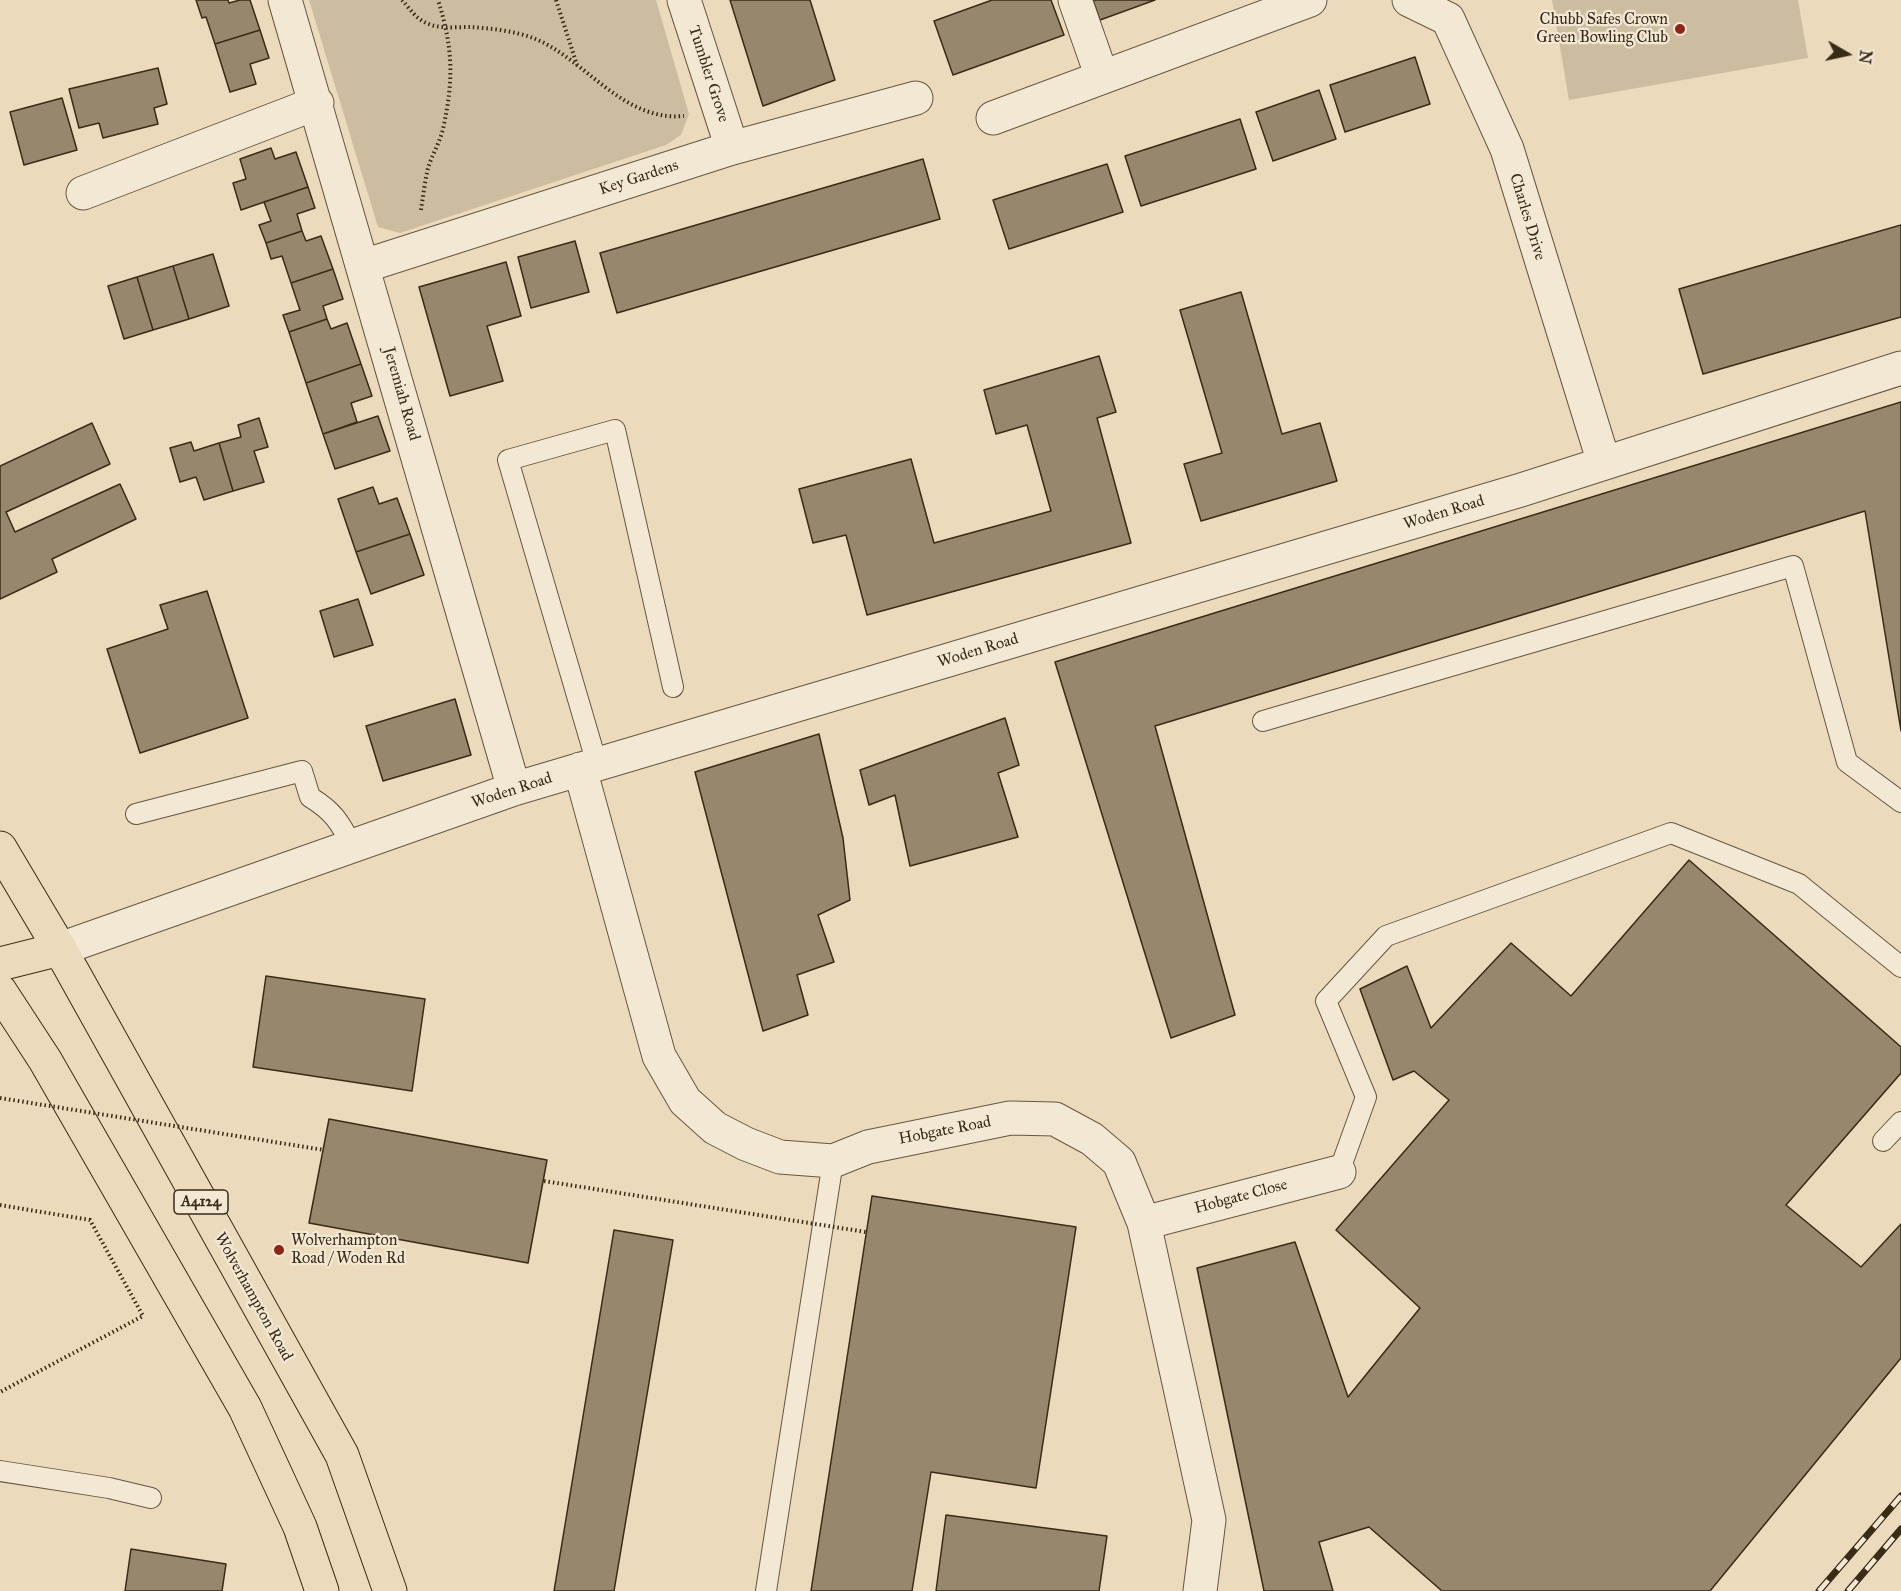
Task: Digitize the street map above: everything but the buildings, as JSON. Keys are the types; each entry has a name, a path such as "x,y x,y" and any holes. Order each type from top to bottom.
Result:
{"main road":[{"name":"A4124","path":"0,848 60,949"},
{"path":"0,964 60,949"},
{"name":"Wolverhampton Road","path":"60,949 342,1455 390,1591"},
{"path":"0,991 51,1071 245,1408 300,1527 322,1591"}],"street":[{"name":"Jeremiah Road","path":"285,0 514,789"},
{"name":"Tumbler Grove","path":"684,0 732,148"},
{"path":"1075,0 1102,77"},
{"path":"993,118 1310,0"},
{"name":"Charles Drive","path":"1409,0 1448,19 1507,149 1604,463"},
{"name":"Key Gardens","path":"364,266 732,148 916,98"},
{"path":"83,193 316,103"},
{"name":"Woden Road","path":"60,949 514,789 1521,490 1901,368"},
{"name":"Hobgate Road","path":"589,766 659,1056 684,1101 715,1128 780,1157 833,1161 868,1147 1010,1118 1055,1119 1092,1139 1119,1162 1144,1223 1209,1520 1200,1591"},
{"name":"Hobgate Close","path":"1144,1223 1339,1172"}],"lane":[{"path":"589,766 508,460 615,430 673,687"},
{"path":"1263,722 1794,566 1847,762 1901,802"},
{"path":"136,814 302,771 310,797 327,807 342,827 352,846"},
{"path":"1339,1172 1366,1097 1326,1001 1386,936 1671,833 1799,884 1901,967"},
{"path":"1883,1141 1901,1122"},
{"path":"766,1591 833,1161"},
{"path":"0,1471 109,1488 151,1498"}],"path":[{"path":"402,0 419,20 433,26 480,28 530,37 556,49 607,90 657,114 674,117 720,113"},
{"path":"416,249 428,167 443,131 452,62 438,0"},
{"path":"556,0 577,65"},
{"path":"0,1098 324,1150"},
{"path":"544,1180 866,1232"},
{"path":"0,1204 90,1220 143,1316 0,1392"}],"shaded area":[{"path":"309,0 656,0 689,114 681,135 666,145 400,233 378,227"},
{"name":"Chubb Safes Crown Green Bowling Club","path":"1552,0 1798,0 1808,58 1569,100"}],"railway":[{"path":"1819,1591 1901,1496"},
{"path":"1848,1591 1901,1529"}],"place":[{"name":"Chubb Safes Crown Green Bowling Club","path":"1680,29"},
{"name":"Wolverhampton Road / Woden Rd","path":"279,1250"}]}
